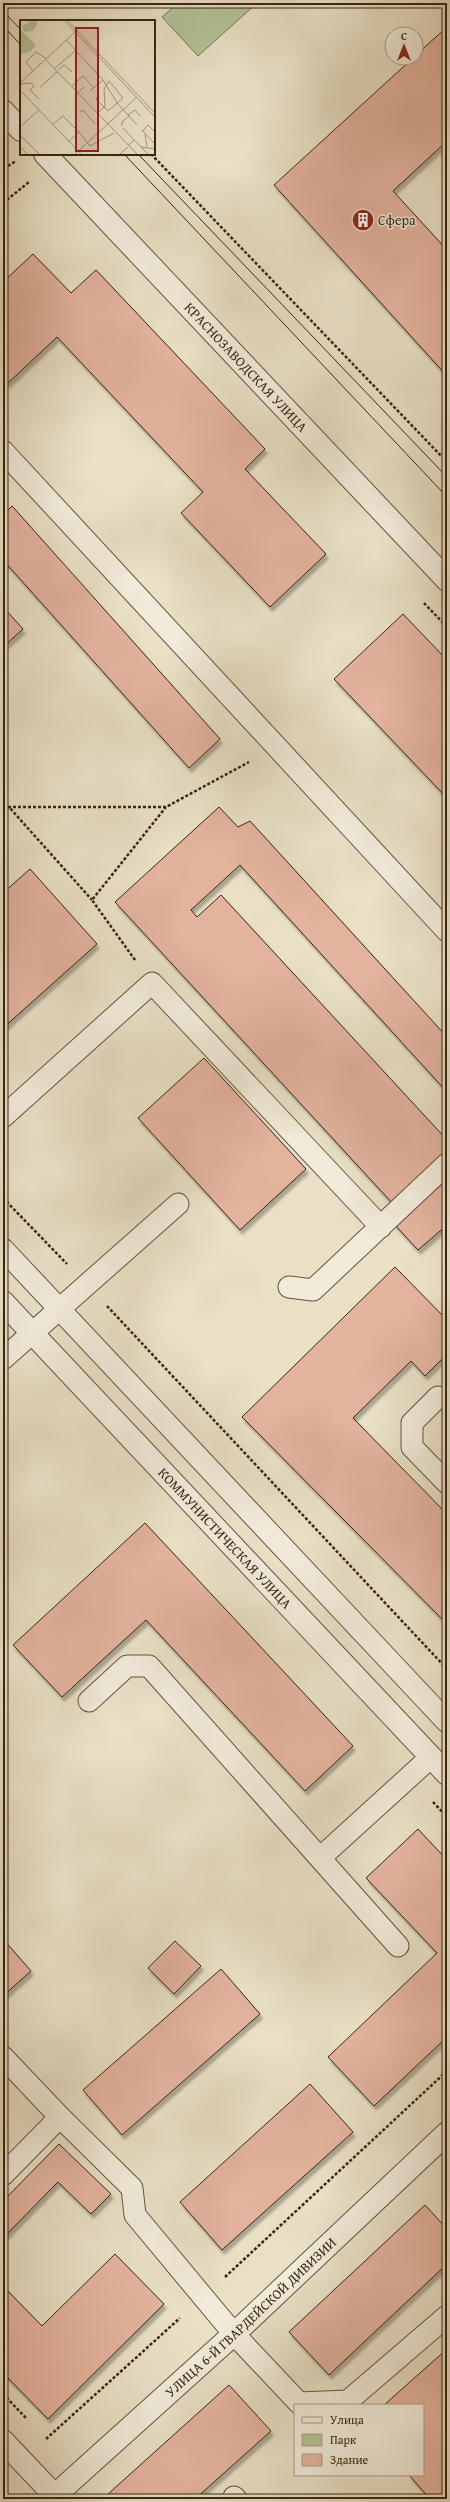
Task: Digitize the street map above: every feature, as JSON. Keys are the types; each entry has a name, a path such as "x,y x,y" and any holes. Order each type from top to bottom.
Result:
{"street":[{"path":"3,111 20,129"},
{"name":"КРАСНОЗАВОДСКАЯ УЛИЦА","path":"46,155 447,580"},
{"name":"КОММУНИСТИЧЕСКАЯ УЛИЦА","path":"3,1302 447,1774"},
{"name":"УЛИЦА 6-Й ГВАРДЕЙСКОЙ ДИВИЗИИ","path":"54,2498 234,2334 447,2133"},
{"path":"3,2441 54,2498"}],"lane":[{"path":"3,451 447,931"},
{"path":"3,1117 152,983 381,1227"},
{"path":"289,1287 313,1290 447,1164"},
{"path":"3,1359 178,1204"},
{"path":"3,1249 447,1722"},
{"path":"438,1397 412,1423 412,1447 447,1483"},
{"path":"89,1701 127,1666 149,1666 398,1946"},
{"path":"320,1858 431,1757"},
{"path":"3,2057 60,2117 132,2188 135,2215 234,2334 299,2403 348,2401 447,2316"},
{"path":"3,2175 60,2117"}],"path":[{"path":"152,155 447,462"},
{"path":"3,203 35,178"},
{"path":"92,900 166,807 277,747"},
{"path":"3,807 166,807"},
{"path":"3,812 9,807"},
{"path":"9,807 92,900 152,983"},
{"path":"3,1198 87,1285 447,1669"},
{"path":"46,2439 203,2297 447,2071"}],"green space":[{"path":"178,3 257,3 198,56 162,17"}],"building":[{"name":"Сфера","path":"447,27 447,141 393,191 447,250 447,376 274,185 404,66 424,66 424,48"},
{"path":"33,254 71,293 96,270 265,449 245,469 326,554 270,607 181,513 203,492 57,337 7,384 3,380 3,282"},
{"path":"12,506 220,739 189,768 3,560 3,515"},
{"path":"3,607 23,629 3,647"},
{"path":"403,614 447,660 447,798 334,679"},
{"path":"219,807 238,827 250,821 447,1037 447,1092 240,865 191,910 197,917 221,895 447,1140 447,1154 393,1204 115,902"},
{"path":"30,869 97,944 3,1028 3,893"},
{"path":"204,1058 306,1169 240,1230 138,1118"},
{"path":"447,1177 447,1225 418,1250 394,1224"},
{"path":"395,1267 447,1320 447,1354 425,1376 411,1361 353,1418 447,1514 447,1624 242,1417"},
{"path":"145,1523 353,1746 305,1791 146,1620 62,1697 13,1645"},
{"path":"418,1829 447,1860 447,2037 374,2106 328,2057 437,1953 366,1878"},
{"path":"3,1939 31,1971 3,1996"},
{"path":"175,1941 201,1966 174,1994 148,1968"},
{"path":"221,1969 260,2014 122,2135 83,2090"},
{"path":"310,2084 353,2132 222,2250 180,2202"},
{"path":"59,2144 111,2194 91,2214 58,2182 3,2238 3,2201"},
{"path":"425,2205 447,2229 447,2264 329,2375 289,2332"},
{"path":"115,2254 164,2304 48,2419 3,2373 3,2286 42,2326"},
{"path":"447,2349 447,2499 430,2499 410,2476 424,2476 424,2404 385,2404"},
{"path":"229,2385 271,2431 195,2499 110,2499 107,2495"}],"tram line":[{"path":"3,11 20,29"},
{"path":"3,26 20,44"},
{"path":"125,155 447,497"},
{"path":"139,155 447,477"}],"place":[{"name":"Сфера","path":"363,220"}]}
